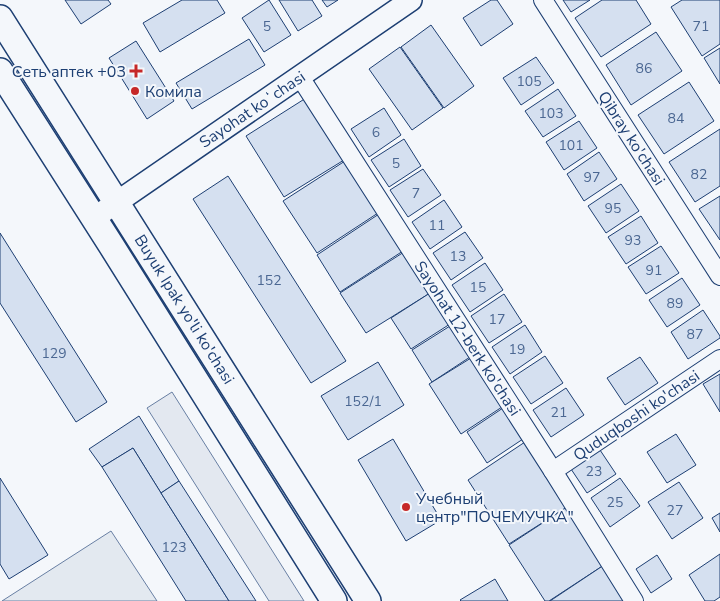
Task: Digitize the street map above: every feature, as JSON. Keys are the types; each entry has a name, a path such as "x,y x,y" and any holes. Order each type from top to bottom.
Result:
{"main road":[{"name":"Buyuk Ipak yo'li ko'chasi","path":"0,18 368,601"},
{"name":"Buyuk Ipak yo'li ko'chasi","path":"0,71 334,601"}],"street":[{"name":"Sayohat koʻchasi","path":"94,218 411,0"},
{"name":"Qibray ko'chasi","path":"543,0 720,276"},
{"name":"Sayohat 12-berk ko'chasi","path":"300,77 553,470 634,601"},
{"name":"Quduqboshi ko'chasi","path":"553,470 720,359"}],"shaded area":[{"path":"172,392 304,601 269,601 147,408"},
{"path":"111,531 157,601 2,601"}],"building":[{"path":"65,0 108,0 111,4 81,24"},
{"path":"182,0 217,0 225,13 160,52 143,23"},
{"path":"269,0 291,35 264,52 242,18"},
{"path":"279,0 312,0 322,16 298,31"},
{"path":"322,0 338,0 327,7"},
{"path":"491,0 497,0 513,24 481,46 463,18"},
{"path":"563,0 590,0 571,12"},
{"path":"602,0 636,0 651,24 601,57 575,18"},
{"path":"682,0 720,0 720,44 702,56 671,7"},
{"path":"431,25 474,86 444,108 401,47"},
{"path":"656,32 682,71 631,105 606,65"},
{"path":"249,39 265,65 192,109 176,83"},
{"path":"136,41 174,101 147,119 109,58"},
{"path":"400,47 443,108 412,130 369,69"},
{"path":"720,48 720,84 704,58"},
{"path":"536,57 554,83 521,105 503,78"},
{"path":"689,82 714,121 664,154 638,115"},
{"path":"558,89 576,116 543,137 525,111"},
{"path":"306,98 344,160 284,197 246,136"},
{"path":"384,108 401,135 369,157 351,129"},
{"path":"579,121 597,148 564,170 546,142"},
{"path":"720,129 720,186 695,202 669,162"},
{"path":"404,139 421,166 389,187 371,160"},
{"path":"599,152 617,179 584,201 567,174"},
{"path":"345,161 378,213 317,253 283,201"},
{"path":"423,169 441,195 408,217 390,190"},
{"path":"228,176 346,361 311,383 193,199"},
{"path":"621,184 639,211 606,233 588,206"},
{"path":"720,196 720,240 699,209"},
{"path":"444,200 462,227 430,249 412,222"},
{"path":"379,214 403,251 340,292 317,255"},
{"path":"641,216 658,243 626,264 608,237"},
{"path":"465,232 483,258 451,280 433,253"},
{"path":"0,233 107,402 76,422 0,303"},
{"path":"661,246 679,273 646,294 628,267"},
{"path":"404,252 430,293 366,333 340,293"},
{"path":"485,263 503,290 470,312 452,285"},
{"path":"682,278 700,305 667,327 649,300"},
{"path":"430,293 450,324 411,349 391,318"},
{"path":"504,294 522,322 489,343 471,316"},
{"path":"703,310 720,338 688,359 671,332"},
{"path":"525,325 542,352 510,374 492,347"},
{"path":"450,326 470,357 432,382 412,350"},
{"path":"545,356 563,383 531,404 513,377"},
{"path":"640,357 658,383 625,405 607,378"},
{"path":"471,358 502,407 461,434 429,384"},
{"path":"378,362 404,405 348,440 321,396"},
{"path":"720,374 720,412 703,384"},
{"path":"566,388 584,415 551,437 533,410"},
{"path":"503,408 523,439 487,463 467,432"},
{"path":"139,416 179,481 161,493 133,448 102,467 89,449"},
{"path":"676,434 696,465 667,483 647,452"},
{"path":"393,439 441,520 406,541 358,460"},
{"path":"525,442 567,507 509,544 468,480"},
{"path":"133,448 229,601 186,601 102,467"},
{"path":"600,450 616,474 587,493 571,469"},
{"path":"0,478 48,555 9,579 0,564"},
{"path":"620,478 640,506 610,527 591,498"},
{"path":"179,481 256,601 229,601 161,493"},
{"path":"679,482 703,518 672,539 648,502"},
{"path":"567,507 604,565 549,601 545,601 509,545"},
{"path":"720,513 720,532 712,518"},
{"path":"720,554 720,597 714,601 705,601 689,575"},
{"path":"657,555 672,579 651,593 636,569"},
{"path":"604,565 628,601 550,601"},
{"path":"495,579 508,601 460,600"}],"place":[{"name":"Сеть аптек +03","path":"136,71"},
{"name":"Комила","path":"135,91"},
{"name":"Учебный центр\"ПОЧЕМУЧКА\"","path":"406,507"}]}
